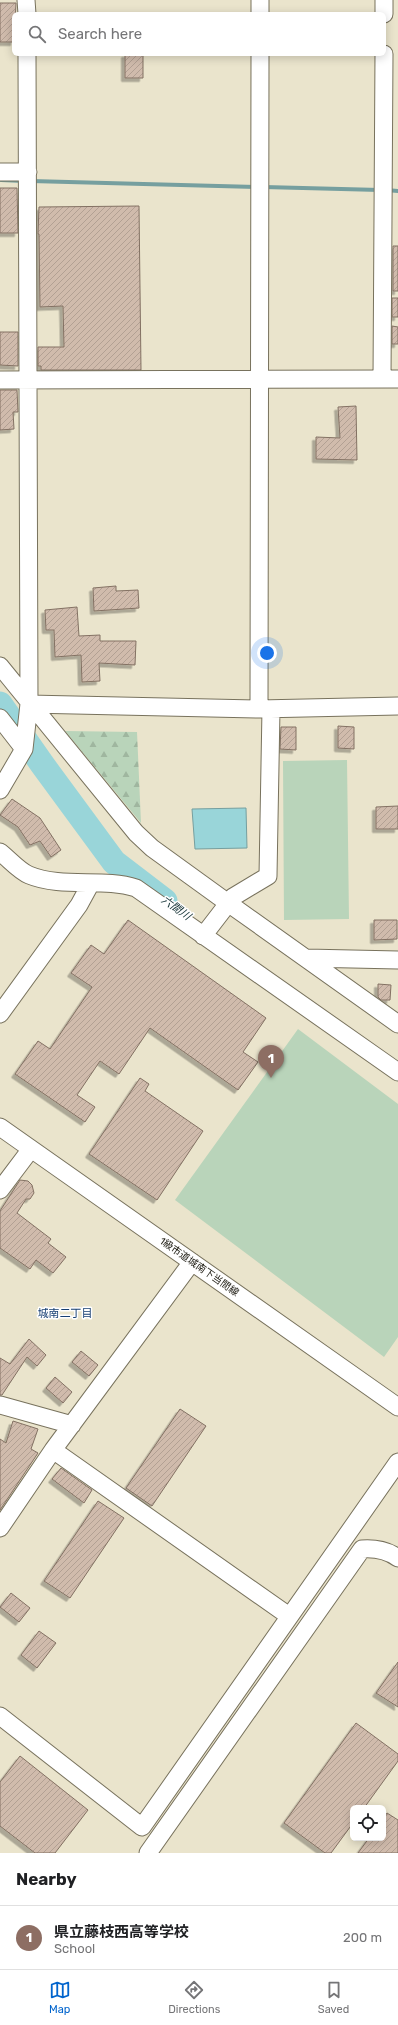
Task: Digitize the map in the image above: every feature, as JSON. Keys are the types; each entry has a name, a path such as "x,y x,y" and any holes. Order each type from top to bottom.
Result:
{"street":[{"path":"26,0 26,12"},
{"path":"260,0 260,12"},
{"path":"384,0 384,12"},
{"path":"0,790 24,748 29,704 27,56"},
{"path":"203,936 233,897 268,876 261,381 260,56"},
{"path":"0,380 261,381 390,379 384,56"},
{"path":"0,172 28,172"},
{"path":"0,666 29,704 136,833 152,848 398,1024"},
{"path":"29,704 265,709 398,706"},
{"path":"0,718 24,748"},
{"path":"0,852 28,875 43,879 123,884 136,888 398,1072"},
{"path":"0,1014 79,905 91,883"},
{"path":"306,958 398,960"},
{"name":"1級市道城南下当間線","path":"0,1127 398,1407"},
{"path":"0,1190 31,1149"},
{"path":"0,1528 53,1450 192,1262"},
{"path":"0,1406 72,1425"},
{"path":"53,1450 289,1616"},
{"path":"0,1716 142,1827 398,1462"},
{"path":"148,1853 362,1549 374,1548 390,1553 398,1558"}],"green space":[{"path":"65,731 137,732 141,823"},
{"path":"347,760 349,919 284,920 283,761"},
{"path":"298,1029 398,1104 398,1337 384,1357 175,1200"}],"water":[{"path":"246,808 247,848 195,849 192,809"}],"building":[{"path":"0,3 16,3 16,12 12,12 12,42 0,42"},
{"path":"125,56 143,56 143,78 125,78"},
{"path":"0,188 17,188 18,233 0,233"},
{"path":"139,206 141,370 41,370 41,366 38,366 38,347 64,347 63,306 40,307 38,234 39,207"},
{"path":"393,246 398,246 398,291 393,291"},
{"path":"392,298 398,298 398,317 392,317"},
{"path":"392,326 398,327 398,344 392,344"},
{"path":"0,332 18,332 18,366 0,365"},
{"path":"0,390 17,390 18,412 13,412 14,429 0,430"},
{"path":"356,406 357,460 316,459 316,437 340,438 338,407"},
{"path":"116,586 116,591 138,590 139,608 94,611 93,588"},
{"path":"77,607 79,636 100,635 100,641 136,641 135,665 99,663 100,681 82,682 81,655 55,657 54,630 46,630 45,610"},
{"path":"338,726 354,727 354,749 338,748"},
{"path":"281,727 296,727 296,750 280,749"},
{"path":"12,799 40,818 61,850 51,857 40,841 30,845 18,827 0,815"},
{"path":"398,806 398,829 376,829 376,807"},
{"path":"128,920 266,1018 243,1052 258,1062 238,1090 150,1028 119,1074 100,1061 77,1095 95,1107 85,1122 15,1074 38,1041 50,1049 92,987 71,973 91,945 104,954"},
{"path":"374,920 397,920 397,939 374,940"},
{"path":"378,984 391,985 390,1000 381,1000 378,997"},
{"path":"140,1078 149,1084 145,1091 203,1131 157,1200 89,1154"},
{"path":"20,1180 28,1181 32,1185 34,1193 30,1199 26,1199 17,1213 51,1239 48,1243 66,1257 53,1273 36,1260 30,1269 0,1248 0,1211"},
{"path":"29,1339 46,1355 37,1366 27,1357 2,1395 0,1395 0,1358 10,1364"},
{"path":"81,1351 98,1365 89,1376 72,1362"},
{"path":"55,1377 72,1392 63,1403 46,1388"},
{"path":"180,1409 206,1426 152,1506 126,1488"},
{"path":"13,1421 38,1429 31,1449 38,1453 0,1510 0,1439 6,1443"},
{"path":"61,1468 92,1490 84,1503 52,1479"},
{"path":"98,1501 124,1518 70,1598 44,1581"},
{"path":"11,1593 30,1608 19,1622 0,1607"},
{"path":"39,1631 56,1643 37,1668 21,1655"},
{"path":"398,1662 398,1707 376,1693"},
{"path":"356,1723 398,1754 398,1761 366,1805 350,1805 350,1827 331,1853 325,1853 284,1823"},
{"path":"20,1756 88,1810 55,1853 35,1853 0,1826 0,1782"},
{"path":"387,1813 398,1820 398,1853 358,1853 367,1841 386,1841"}],"waterway":[{"path":"1,180 24,181"},
{"path":"31,181 256,187"},
{"path":"264,187 380,190"},
{"path":"386,190 398,191"},
{"name":"六間川","path":"0,704 114,862 165,901"}],"place":[{"name":"県立藤枝西高等学校","path":"271,1078"}],"district":[{"name":"城南二丁目","path":"65,1313"}]}
